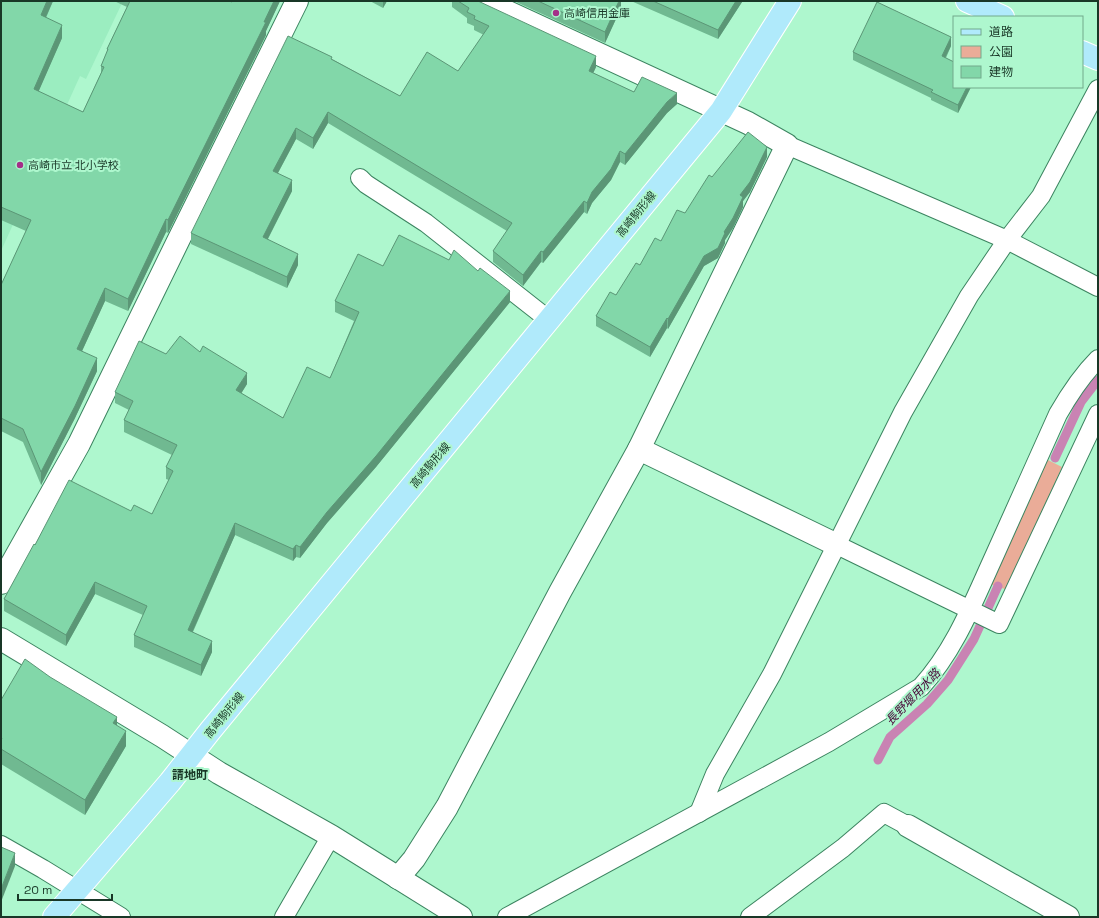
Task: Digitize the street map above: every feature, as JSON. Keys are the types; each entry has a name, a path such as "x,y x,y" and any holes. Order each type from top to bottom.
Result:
{"main road":[{"name":"高崎駒形線","path":"54,917 191,756 721,111 790,1"},
{"path":"967,1 1001,16"},
{"path":"1083,52 1098,59"}],"street":[{"path":"1,583 79,444 297,1"},
{"path":"398,878 414,859 448,807 560,592 639,449 787,145 748,123 484,1"},
{"path":"639,449 837,545"},
{"path":"1,639 162,736 191,756 331,836 461,917"},
{"path":"908,826 1068,917"}],"lane":[{"path":"699,814 715,774 772,674 903,412 969,296 1007,240 1041,196 1098,89"},
{"path":"787,145 1007,240 1098,287"},
{"path":"360,178 366,184 426,223 549,320"},
{"path":"507,917 829,742 921,687 932,676 973,612 1058,414 1071,391 1085,372 1098,359"},
{"path":"837,545 999,624 1098,414"},
{"path":"750,917 843,848 884,813 908,826"},
{"path":"284,917 331,836"},
{"path":"1,845 121,917"}],"shaded area":[{"name":"高崎市立 北小学校","path":"1,1 123,1 86,79 80,76 1,251"}],"green space":[{"path":"1044,458 1062,467 1008,590 989,584"}],"building":[{"path":"1,1 47,1 41,15 62,25 34,89 83,112 104,67 101,66 107,49 130,1 274,1 264,22 266,22 168,220 166,219 128,299 105,288 77,349 97,358 75,406 41,472 23,429 1,418 1,285 31,220 1,207"},
{"path":"458,1 478,1 596,56 589,71 634,92 642,77 677,93 667,102 625,154 620,151 611,169 592,192 587,203 584,201 543,252 541,251 523,275 493,251 512,223 328,112 313,138 296,128 273,171 292,180 263,237 298,254 287,277 191,233 288,36 332,57 331,59 400,96 427,52 458,71 489,26 474,19 475,16 467,12 469,8"},
{"path":"538,1 619,1 605,32"},
{"path":"653,1 736,1 718,30"},
{"path":"877,2 951,37 942,56 953,62 953,88 966,88 958,105 931,92 933,90 853,52"},
{"path":"748,132 767,147 750,182 740,195 743,197 733,218 724,232 725,233 718,248 704,256 650,347 596,316 610,292 616,295 636,263 640,265 655,238 661,241 677,210 685,213 709,175 712,177"},
{"path":"399,235 449,260 454,250 478,271 480,268 510,291 376,456 327,512 300,547 296,545 293,549 235,523 188,630 212,641 201,665 134,635 147,606 95,582 66,635 4,599 34,544 35,545 69,480 131,511 134,505 152,514 173,471 166,467 177,445 124,420 133,401 115,392 139,341 166,354 180,336 200,352 203,346 247,373 236,390 283,418 307,367 330,378 359,312 335,301 358,254 383,266"},
{"path":"25,659 50,677 117,717 113,723 126,731 85,800 1,749 1,700"},
{"path":"1,847 15,853 1,889"}],"waterway":[{"name":"長野堰用水路","path":"1055,458 1081,402 1098,380"},
{"name":"長野堰用水路","path":"878,760 890,737 927,704 948,680 974,639 998,586"}],"place":[{"name":"高崎信用金庫","path":"556,13"},
{"name":"高崎市立 北小学校","path":"20,165"}],"district":[{"name":"請地町","path":"190,775"}]}
